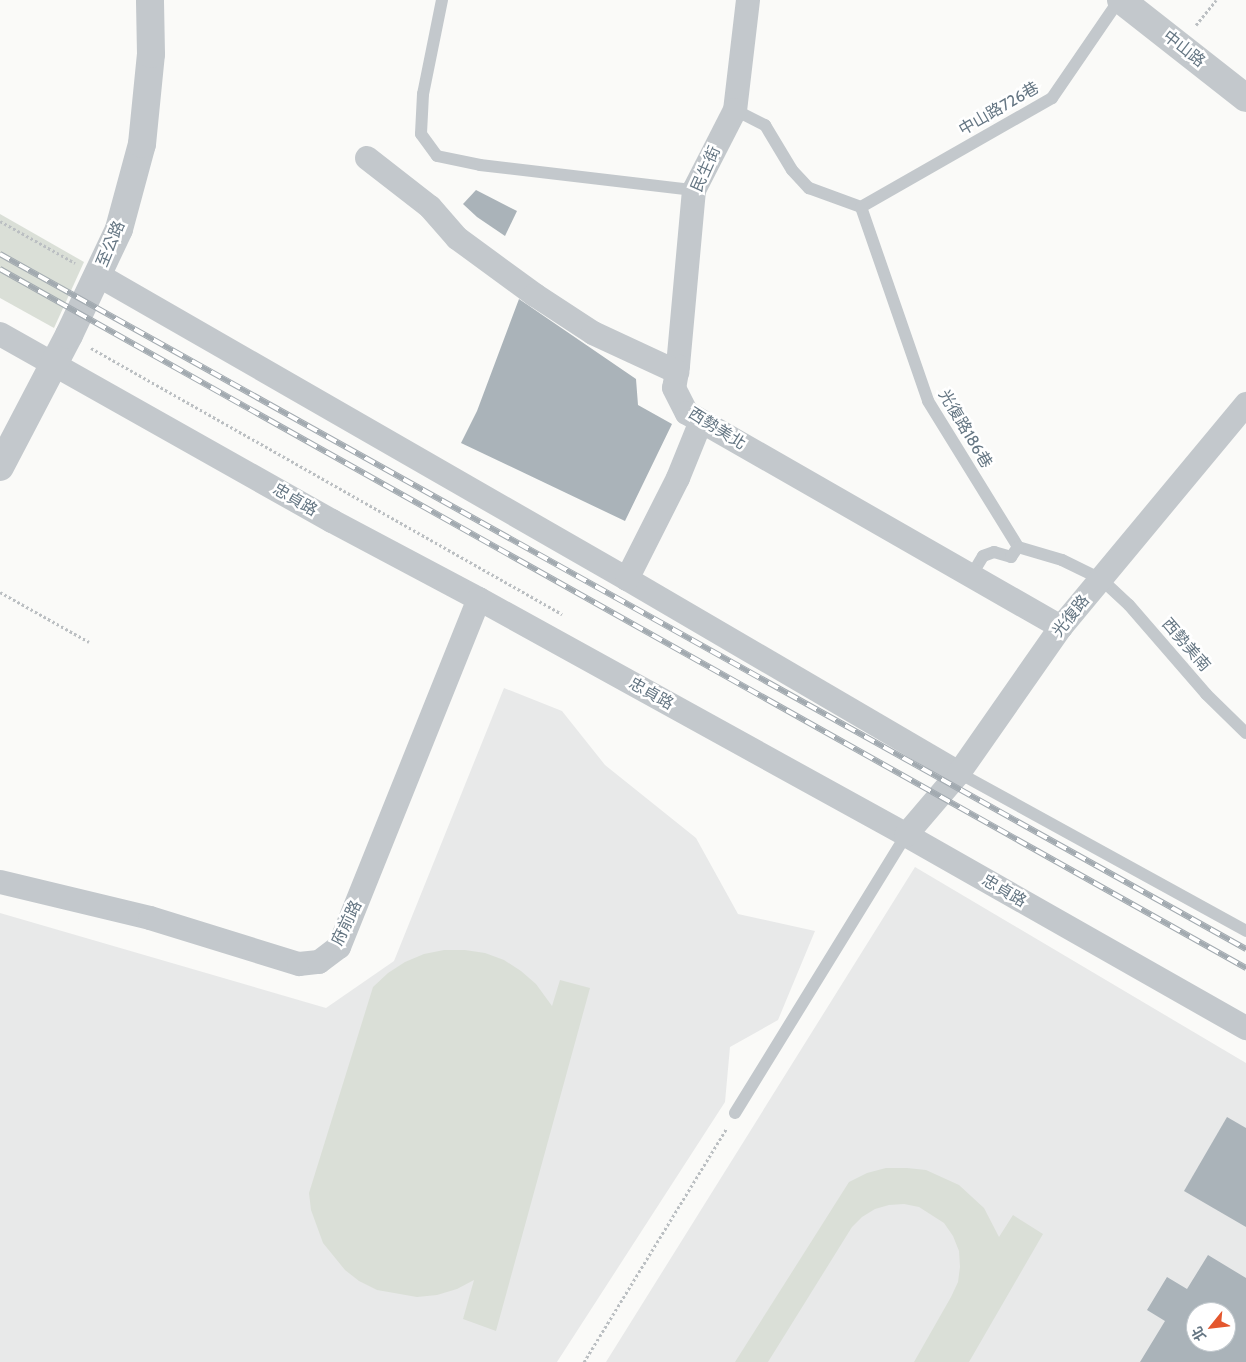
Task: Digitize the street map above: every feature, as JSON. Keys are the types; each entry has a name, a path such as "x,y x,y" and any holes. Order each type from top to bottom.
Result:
{"street":[{"name":"至公路","path":"0,467 120,229 142,144 151,54 150,0"},
{"name":"民生街","path":"677,372 694,190 734,110 748,0"},
{"name":"中山路","path":"1120,0 1246,98"},
{"path":"367,158 430,207 457,238 535,294 593,333 677,372"},
{"path":"98,275 627,579 959,773"},
{"name":"忠貞路","path":"0,334 332,522 479,599 906,835 1246,1028"},
{"name":"西勢美北","path":"677,372 674,388 687,413 1061,627"},
{"name":"光復路","path":"906,835 959,773 1061,627 1246,404"},
{"path":"627,579 678,478 701,421"},
{"name":"府前路","path":"0,882 150,918 299,964 319,962 339,947 479,599"}],"lane":[{"path":"442,0 423,94 421,134 437,156 480,165 694,190"},
{"name":"中山路726巷","path":"861,208 1052,98 1120,0"},
{"path":"734,110 766,126 792,170 809,188 861,208"},
{"name":"光復路186巷","path":"861,208 928,401 1018,547"},
{"path":"970,576 983,556 994,552 1011,557 1018,547 1062,560 1102,579"},
{"name":"西勢美南","path":"1102,579 1129,605 1206,694 1246,733"},
{"path":"959,773 1246,931"},
{"path":"735,1113 906,835"}],"path":[{"path":"1180,45 1216,0"},
{"path":"0,221 98,275"},
{"path":"0,592 89,642"},
{"path":"584,1362 735,1113"}],"shaded area":[{"path":"0,214 84,262 54,328 0,298"},
{"path":"504,688 562,711 605,765 696,838 738,914 815,931 778,1020 730,1047 725,1102 557,1362 0,1362 0,913 326,1008 394,961"},
{"path":"915,867 1246,1063 1246,1362 606,1362"},
{"path":"444,950 465,950 485,953 504,960 536,984 552,1006 560,980 590,988 496,1331 463,1319 474,1280 457,1289 437,1295 417,1297 377,1290 359,1281 345,1270 323,1243 311,1210 309,1193 373,987 388,973 405,962 424,954"},
{"path":"886,1168 926,1170 959,1185 984,1208 999,1237 1013,1215 1043,1234 969,1362 914,1362 958,1282 960,1267 959,1251 953,1236 944,1223 919,1207 904,1204 889,1205 875,1209 862,1217 852,1227 768,1362 735,1362 849,1182 867,1173"}],"building":[{"path":"476,190 517,211 505,236 477,217 463,204"},
{"path":"519,299 636,379 638,405 672,424 625,521 461,443 477,411"},
{"path":"1227,1117 1246,1128 1246,1227 1184,1191"},
{"path":"1208,1255 1246,1278 1246,1362 1140,1362 1165,1321 1147,1310 1167,1277 1187,1289"}],"railway":[{"path":"0,254 1246,949"},
{"path":"0,269 1246,968"}]}
